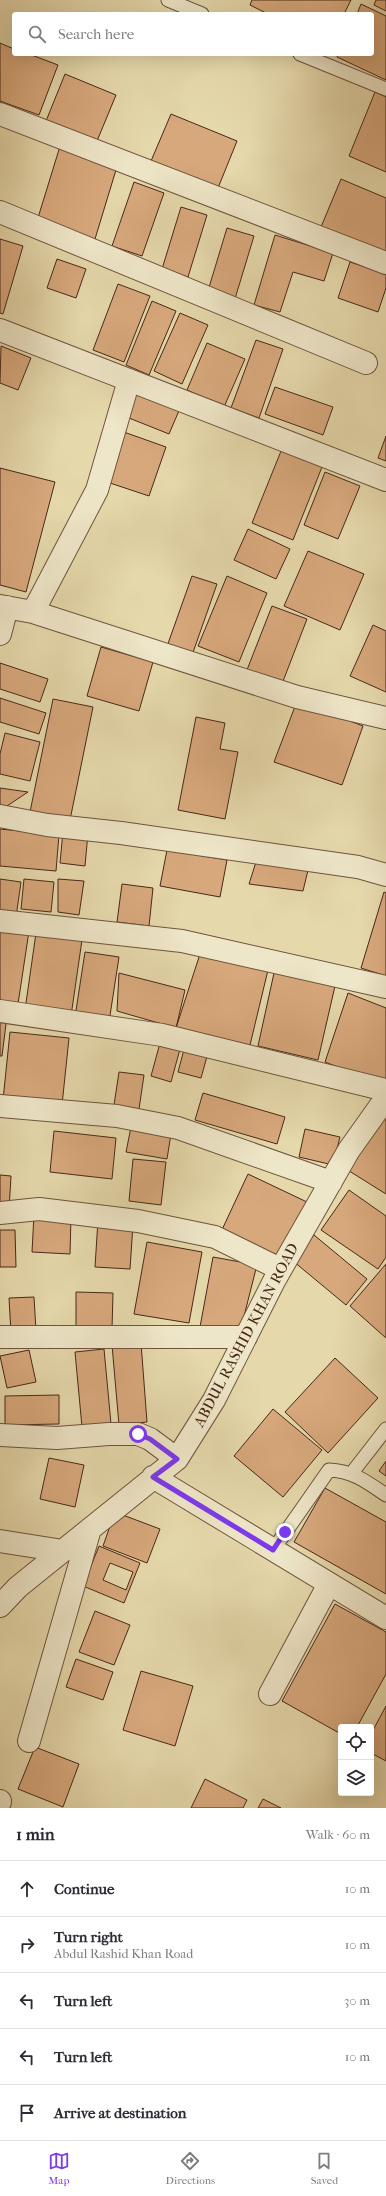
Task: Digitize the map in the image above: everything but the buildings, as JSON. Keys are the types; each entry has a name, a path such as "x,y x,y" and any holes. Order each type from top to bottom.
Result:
{"street":[{"path":"0,114 386,263"},
{"path":"0,212 366,363"},
{"path":"0,330 386,480"},
{"path":"33,612 97,490 129,380"},
{"path":"0,634 4,606 33,612 297,697 386,718"},
{"path":"0,816 47,825 121,832 358,867 386,875"},
{"path":"0,921 182,941 386,987"},
{"path":"0,1011 162,1035 386,1090"},
{"name":"ABDUL RASHID KHAN ROAD","path":"0,1606 18,1587 177,1459 214,1400 280,1269 349,1150 386,1098"},
{"path":"0,1106 117,1116 178,1128 331,1182"},
{"path":"0,1213 39,1209 138,1221 215,1237 280,1269"},
{"path":"0,1337 246,1337"},
{"path":"0,1436 57,1438 108,1434 138,1434 150,1439 177,1459"},
{"path":"153,1477 386,1618"},
{"path":"29,1741 90,1529"},
{"path":"0,1541 63,1551"},
{"path":"270,1694 329,1584"}],"lane":[{"path":"168,0 197,12"},
{"path":"305,56 386,89"},
{"path":"351,1474 386,1429"},
{"path":"273,1550 330,1470 345,1471 386,1495"}],"route":[{"path":"138,1434 150,1439 177,1459 153,1477 273,1550 285,1532"}]}
